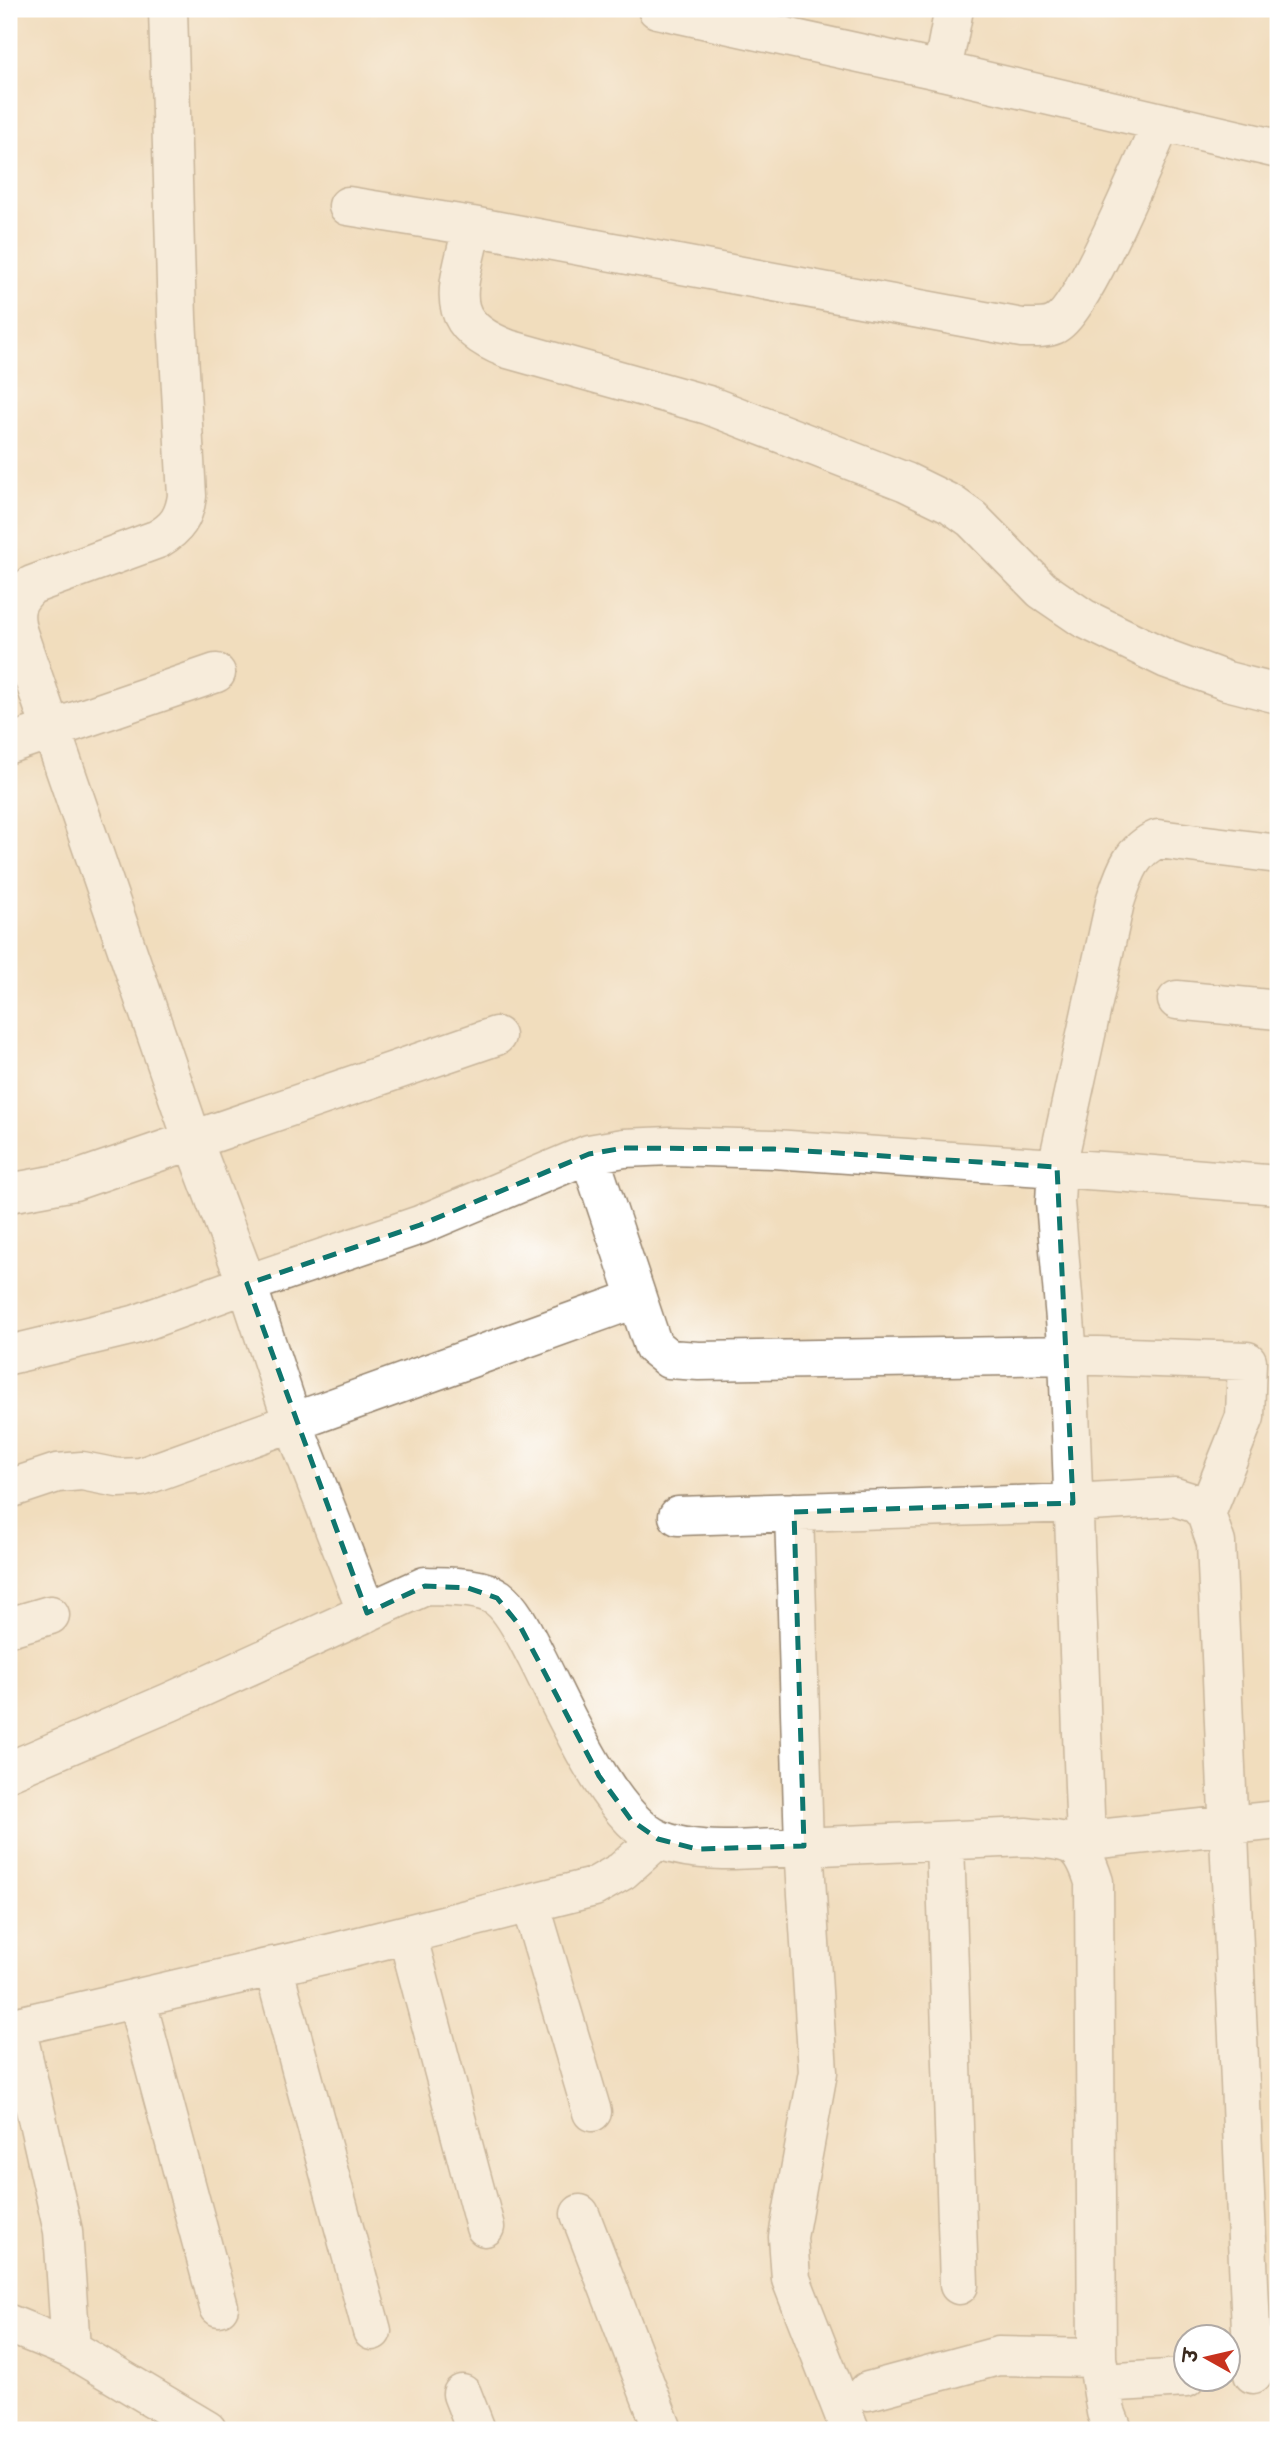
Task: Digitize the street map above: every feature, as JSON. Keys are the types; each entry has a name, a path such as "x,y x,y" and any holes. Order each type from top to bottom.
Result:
{"street":[{"path":"168,9 177,318 187,496 185,511 172,531 158,538 32,584 20,596 14,612 15,621 193,1141 247,1284 293,1423 367,1613"},
{"path":"657,9 942,71 1278,149"},
{"path":"942,71 954,9"},
{"path":"348,206 472,226 996,324 1038,328 1055,325 1068,313 1088,281 1162,122"},
{"path":"472,226 459,301 461,316 472,331 486,341 708,405 906,482 951,504 972,519 1042,590 1083,618 1167,659 1227,681 1278,694"},
{"path":"9,744 216,673"},
{"path":"1113,2430 1106,2412 1099,2371 1094,1882 1087,1858 1078,1841 1073,1503 1068,1355 1055,1202 1057,1167 1115,902 1124,872 1132,857 1158,839 1278,854"},
{"path":"1177,1000 1278,1010"},
{"path":"9,1193 74,1181 496,1037"},
{"path":"9,1356 134,1325 421,1225 589,1154 624,1147 774,1149 1057,1167 1278,1185"},
{"path":"589,1154 635,1300 653,1346"},
{"path":"9,1489 57,1473 82,1471 118,1478 141,1477 635,1300"},
{"path":"562,1326 650,1343 669,1359 1068,1355 1247,1362 1245,1417 1206,1514"},
{"path":"678,1516 1175,1497 1197,1504 1206,1514 1216,1543 1253,2374"},
{"path":"794,1512 804,1846 818,2072 789,2237 791,2278 850,2430"},
{"path":"9,1771 170,1702 425,1586 468,1588 497,1598 520,1626 599,1776 631,1819 658,1839 697,1849 733,1850 1027,1837 1078,1841 1278,1820"},
{"path":"9,1627 50,1615"},
{"path":"71,2349 63,2231 12,2027 594,1887 622,1871 658,1839"},
{"path":"945,1842 959,2285"},
{"path":"530,1903 592,2112"},
{"path":"407,1934 485,2227"},
{"path":"274,1966 372,2331"},
{"path":"136,1998 219,2307"},
{"path":"580,2214 663,2430"},
{"path":"9,2324 71,2349 206,2430"},
{"path":"868,2390 998,2356 1099,2371 1172,2377"},
{"path":"462,2394 476,2430"}],"highlighted area":[{"path":"624,1148 774,1149 1057,1167 1073,1503 794,1512 804,1846 697,1849 658,1839 631,1820 599,1776 520,1626 497,1598 468,1588 425,1586 367,1613 247,1284 420,1225 589,1154"}]}
